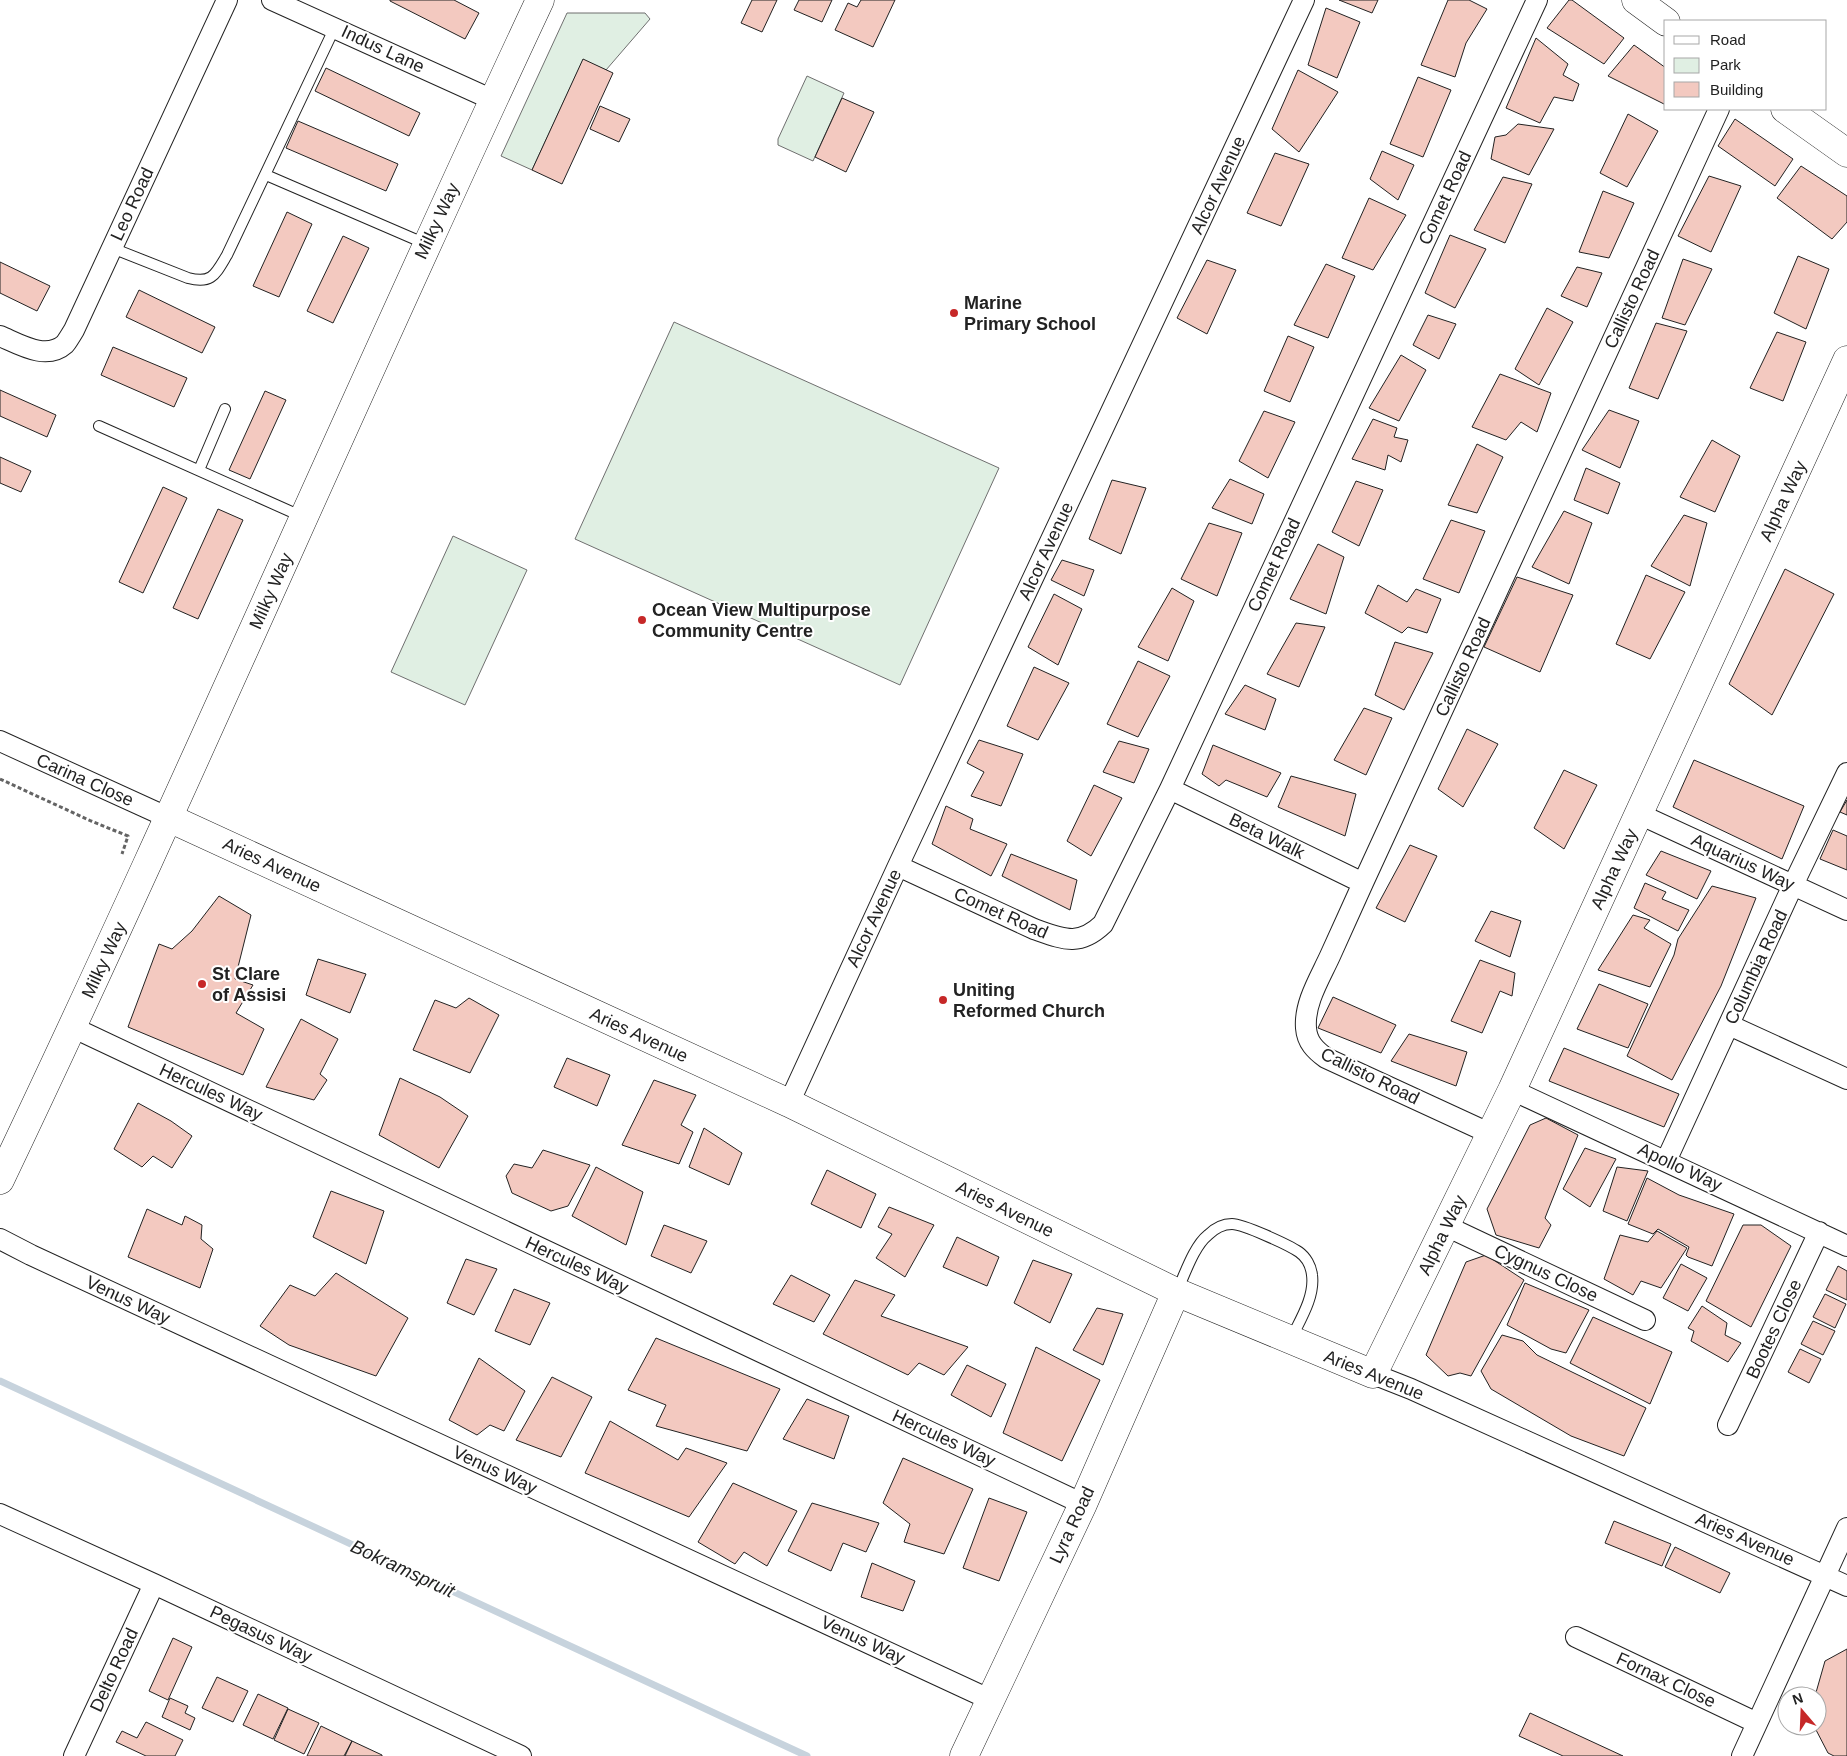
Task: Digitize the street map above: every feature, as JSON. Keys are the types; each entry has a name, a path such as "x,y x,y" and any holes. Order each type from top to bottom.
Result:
{"street":[{"name":"Leo Road","path":"0,336 38,351 51,351 64,344 74,330 227,0"},
{"name":"Indus Lane","path":"272,0 493,100"},
{"name":"Milky Way","path":"0,1180 169,818 426,245 540,0"},
{"name":"Alcor Avenue","path":"789,1103 898,866 1304,0"},
{"name":"Comet Road","path":"898,866 1034,929 1074,940 1086,938 1103,924 1170,789 1537,0"},
{"path":"1636,0 1664,21"},
{"name":"Callisto Road","path":"1491,1134 1326,1058 1315,1051 1309,1041 1306,1029 1309,1006 1363,883 1720,110"},
{"path":"1786,110 1847,153"},
{"name":"Alpha Way","path":"1373,1374 1512,1090 1640,814 1841,390 1847,360"},
{"name":"Carina Close","path":"0,741 169,818"},
{"name":"Columbia Road","path":"1666,1161 1793,885 1847,773"},
{"name":"Beta Walk","path":"1170,789 1363,883"},
{"name":"Aquarius Way","path":"1640,814 1847,910"},
{"name":"Aries Avenue","path":"169,818 789,1103 1176,1292 1410,1389 1847,1586"},
{"path":"1729,1025 1847,1079"},
{"name":"Hercules Way","path":"72,1027 1082,1504"},
{"name":"Apollo Way","path":"1512,1090 1847,1246"},
{"name":"Cygnus Close","path":"1446,1226 1645,1320"},
{"name":"Bootes Close","path":"1728,1425 1819,1232"},
{"name":"Venus Way","path":"0,1239 991,1700"},
{"name":"Lyra Road","path":"964,1756 1082,1504 1176,1292"},
{"name":"Pegasus Way","path":"0,1514 521,1756"},
{"path":"1742,1756 1847,1528"},
{"name":"Delto Road","path":"74,1756 154,1584"},
{"name":"Fornax Close","path":"1576,1636 1757,1723"}],"lane":[{"path":"112,248 188,278 200,281 210,279 227,255 335,27"},
{"path":"266,175 426,245"},
{"path":"198,470 225,409"},
{"path":"99,426 304,518"},
{"path":"1176,1292 1200,1243 1208,1235 1218,1228 1232,1224 1242,1226 1299,1252 1308,1262 1312,1273 1313,1286 1305,1310 1291,1340"}],"path":[{"path":"0,778 90,821 128,836 120,861"}],"green space":[{"path":"567,13 645,13 650,19 606,70 583,60 532,170 501,156"},
{"path":"807,76 844,93 813,161 778,145 778,139"},
{"path":"674,322 999,468 900,685 575,539"},
{"path":"453,536 527,570 465,705 391,672"}],"building":[{"path":"390,0 454,0 479,13 465,39"},
{"path":"752,0 777,0 762,32 741,23"},
{"path":"799,0 832,0 822,22 794,10"},
{"path":"861,0 895,0 873,47 835,30 848,3 857,7"},
{"path":"1339,0 1378,0 1372,13"},
{"path":"1448,0 1469,0 1487,9 1466,43 1455,77 1421,65"},
{"path":"1569,0 1572,0 1624,38 1604,64 1547,28"},
{"path":"1326,8 1360,22 1337,78 1308,65"},
{"path":"1536,38 1568,64 1563,75 1579,84 1573,101 1554,97 1540,123 1506,108"},
{"path":"1634,45 1664,67 1664,104 1608,76"},
{"path":"583,59 613,73 562,184 532,170"},
{"path":"326,68 420,113 409,136 315,91"},
{"path":"1298,70 1338,92 1299,152 1272,129"},
{"path":"1418,77 1451,90 1423,157 1390,144"},
{"path":"842,98 874,112 846,172 815,157"},
{"path":"600,106 630,119 619,142 590,129"},
{"path":"1628,114 1658,131 1627,187 1600,173"},
{"path":"1735,119 1793,159 1775,186 1718,146"},
{"path":"298,121 398,164 386,191 286,148"},
{"path":"1518,124 1554,129 1529,175 1491,159 1495,137 1506,135"},
{"path":"1382,151 1414,165 1398,200 1370,179"},
{"path":"1275,153 1309,164 1281,226 1247,213"},
{"path":"1801,166 1847,196 1847,222 1832,239 1777,198"},
{"path":"1709,176 1741,186 1711,252 1678,236"},
{"path":"1503,177 1532,184 1505,243 1474,230"},
{"path":"1603,191 1634,203 1609,258 1579,252"},
{"path":"1369,198 1406,215 1373,270 1342,258"},
{"path":"287,212 312,224 279,297 253,286"},
{"path":"1450,235 1486,249 1455,308 1425,293"},
{"path":"343,236 369,248 333,323 307,311"},
{"path":"1798,256 1829,269 1806,329 1774,313"},
{"path":"1683,259 1712,269 1685,325 1662,318"},
{"path":"1207,260 1236,270 1207,334 1177,318"},
{"path":"0,262 50,286 37,311 0,293"},
{"path":"1326,264 1355,276 1328,338 1294,325"},
{"path":"1577,267 1602,273 1587,307 1561,296"},
{"path":"139,290 215,327 202,353 126,317"},
{"path":"1547,308 1573,322 1539,385 1515,369"},
{"path":"1428,315 1456,324 1439,359 1413,345"},
{"path":"1656,323 1687,331 1658,399 1629,388"},
{"path":"1777,332 1806,342 1783,401 1750,388"},
{"path":"1288,336 1314,347 1290,402 1264,391"},
{"path":"113,347 187,378 174,407 101,375"},
{"path":"1401,355 1426,370 1399,421 1369,408"},
{"path":"1500,374 1551,393 1537,432 1521,422 1506,440 1472,427"},
{"path":"0,390 56,415 47,437 0,416"},
{"path":"265,391 286,400 250,479 229,470"},
{"path":"1609,410 1639,421 1620,468 1582,450"},
{"path":"1264,411 1295,422 1268,478 1239,461"},
{"path":"1373,419 1397,428 1394,437 1408,440 1401,462 1388,455 1385,470 1352,459"},
{"path":"1712,440 1740,456 1715,512 1680,497"},
{"path":"1477,444 1503,457 1477,513 1448,505"},
{"path":"0,457 31,471 21,492 0,483"},
{"path":"1586,468 1620,483 1608,514 1574,500"},
{"path":"1230,479 1264,494 1252,524 1212,508"},
{"path":"1112,480 1146,488 1121,554 1089,539"},
{"path":"1356,481 1383,490 1359,546 1332,532"},
{"path":"163,487 187,498 143,593 119,582"},
{"path":"218,509 243,520 198,619 173,608"},
{"path":"1564,511 1592,523 1569,584 1532,567"},
{"path":"1684,515 1707,523 1690,586 1651,566"},
{"path":"1451,520 1485,531 1459,593 1423,579"},
{"path":"1209,523 1242,533 1217,596 1181,579"},
{"path":"1318,544 1344,557 1326,614 1290,599"},
{"path":"1062,560 1094,570 1084,596 1051,580"},
{"path":"1785,569 1834,594 1772,715 1729,684"},
{"path":"1646,575 1685,592 1650,659 1616,644"},
{"path":"1517,577 1573,595 1540,672 1484,647"},
{"path":"1378,585 1407,602 1416,589 1441,599 1427,633 1408,627 1402,633 1365,613"},
{"path":"1172,588 1194,601 1168,661 1138,647"},
{"path":"1054,594 1082,609 1058,665 1028,647"},
{"path":"1296,623 1325,627 1299,687 1267,674"},
{"path":"1395,642 1433,653 1404,710 1375,695"},
{"path":"1138,661 1170,676 1138,737 1107,724"},
{"path":"1034,667 1069,683 1038,740 1007,726"},
{"path":"1245,685 1276,699 1265,730 1225,714"},
{"path":"1364,708 1392,718 1366,775 1334,760"},
{"path":"1467,729 1498,744 1463,807 1438,789"},
{"path":"979,740 1023,754 1001,806 971,796 984,772 967,763"},
{"path":"1119,741 1149,749 1134,783 1103,772"},
{"path":"1213,745 1281,773 1267,797 1226,780 1219,786 1202,774"},
{"path":"1694,760 1804,806 1782,859 1673,807"},
{"path":"1564,770 1597,785 1564,849 1534,828"},
{"path":"1291,776 1356,794 1345,836 1278,807"},
{"path":"1094,785 1122,798 1091,856 1067,841"},
{"path":"1847,800 1847,815 1840,812"},
{"path":"946,806 973,819 970,829 1007,844 991,876 932,844"},
{"path":"1833,830 1847,836 1847,870 1820,859"},
{"path":"1410,845 1437,856 1405,922 1376,908"},
{"path":"1661,851 1711,871 1697,899 1646,875"},
{"path":"1011,854 1077,880 1070,910 1002,876"},
{"path":"1645,883 1666,892 1662,899 1689,910 1678,931 1634,908"},
{"path":"1712,886 1756,898 1721,986 1672,1080 1627,1056 1674,955 1678,939"},
{"path":"219,896 251,915 235,979 253,985 236,1013 264,1029 243,1075 128,1027 159,944 172,949 192,931"},
{"path":"1491,911 1521,921 1510,957 1475,941"},
{"path":"1633,915 1650,920 1644,928 1671,944 1650,987 1598,970"},
{"path":"318,959 366,974 350,1013 306,995"},
{"path":"1480,960 1515,973 1512,996 1500,991 1482,1033 1451,1021"},
{"path":"1599,984 1648,1004 1628,1048 1577,1029"},
{"path":"1333,997 1396,1025 1381,1053 1318,1028"},
{"path":"469,998 499,1015 470,1073 413,1050 435,1000 456,1008"},
{"path":"301,1019 338,1039 320,1074 327,1080 314,1100 266,1087"},
{"path":"1409,1034 1467,1052 1456,1086 1391,1061"},
{"path":"1564,1048 1679,1094 1664,1127 1549,1081"},
{"path":"567,1058 610,1075 597,1106 554,1087"},
{"path":"400,1078 440,1097 468,1116 439,1168 379,1135"},
{"path":"654,1080 696,1095 681,1125 693,1132 679,1164 622,1145"},
{"path":"138,1103 171,1121 192,1136 172,1168 153,1156 142,1167 114,1149"},
{"path":"1546,1118 1578,1135 1545,1218 1551,1225 1539,1248 1496,1235 1487,1209 1530,1125"},
{"path":"704,1128 742,1153 729,1185 689,1167"},
{"path":"1585,1148 1616,1159 1590,1207 1563,1189"},
{"path":"543,1150 590,1165 568,1206 551,1211 512,1193 506,1176 514,1164 532,1168"},
{"path":"596,1167 643,1192 626,1245 572,1216"},
{"path":"1617,1167 1648,1171 1627,1221 1603,1211"},
{"path":"827,1170 876,1194 861,1228 811,1204"},
{"path":"1647,1178 1679,1195 1734,1214 1712,1266 1688,1257 1686,1255 1689,1247 1658,1229 1653,1234 1628,1224"},
{"path":"331,1191 384,1211 366,1264 313,1237"},
{"path":"889,1207 934,1225 905,1277 876,1258 892,1234 878,1227"},
{"path":"147,1209 182,1225 185,1216 202,1225 201,1239 213,1249 200,1288 128,1257"},
{"path":"664,1225 707,1241 691,1273 651,1256"},
{"path":"1743,1225 1761,1225 1791,1246 1751,1327 1706,1301"},
{"path":"1657,1231 1687,1248 1661,1288 1641,1281 1633,1295 1604,1279 1620,1235 1648,1242"},
{"path":"957,1237 999,1257 987,1286 943,1267"},
{"path":"1486,1255 1524,1280 1471,1376 1460,1373 1448,1376 1426,1355 1466,1262"},
{"path":"466,1259 497,1269 474,1315 447,1303"},
{"path":"1033,1260 1072,1274 1050,1323 1014,1303"},
{"path":"1681,1264 1707,1278 1688,1311 1663,1298"},
{"path":"1838,1266 1847,1271 1847,1300 1826,1290"},
{"path":"336,1273 408,1318 376,1376 289,1345 260,1326 290,1285 315,1296"},
{"path":"791,1275 830,1295 814,1322 773,1304"},
{"path":"855,1280 895,1295 881,1316 968,1347 944,1375 919,1363 908,1375 823,1334"},
{"path":"1525,1283 1589,1310 1566,1353 1551,1349 1507,1325"},
{"path":"514,1289 550,1303 530,1345 495,1331"},
{"path":"1825,1294 1846,1304 1835,1328 1813,1317"},
{"path":"1702,1306 1727,1323 1725,1335 1741,1343 1728,1362 1691,1341 1694,1331 1688,1328"},
{"path":"1097,1308 1123,1314 1103,1365 1073,1350"},
{"path":"1593,1317 1672,1352 1650,1404 1570,1363"},
{"path":"1813,1321 1835,1331 1823,1355 1801,1344"},
{"path":"1502,1335 1523,1341 1537,1355 1646,1408 1624,1456 1571,1436 1491,1389 1481,1371"},
{"path":"656,1338 780,1389 747,1451 656,1426 666,1405 628,1390"},
{"path":"1036,1347 1100,1380 1062,1461 1003,1433"},
{"path":"1800,1349 1821,1359 1809,1383 1788,1372"},
{"path":"479,1358 525,1391 504,1431 490,1425 477,1435 449,1420"},
{"path":"967,1365 1006,1384 991,1417 951,1395"},
{"path":"552,1377 592,1397 561,1457 516,1440"},
{"path":"807,1399 849,1416 834,1459 783,1439"},
{"path":"610,1421 678,1460 686,1448 727,1463 689,1517 585,1473"},
{"path":"903,1458 973,1489 944,1554 904,1542 910,1524 883,1503"},
{"path":"733,1483 797,1511 767,1566 744,1552 735,1564 698,1542"},
{"path":"989,1498 1027,1512 999,1581 963,1568"},
{"path":"812,1503 879,1523 866,1552 843,1543 831,1571 788,1551"},
{"path":"1614,1521 1671,1544 1662,1566 1605,1543"},
{"path":"1675,1547 1730,1573 1720,1593 1665,1567"},
{"path":"872,1563 915,1581 903,1611 861,1597"},
{"path":"173,1638 192,1647 168,1700 149,1691"},
{"path":"1847,1649 1847,1756 1834,1756 1828,1753 1819,1736 1827,1736 1827,1686 1818,1686 1825,1661"},
{"path":"217,1677 248,1691 233,1722 202,1708"},
{"path":"258,1694 288,1708 273,1739 243,1725"},
{"path":"170,1698 188,1706 185,1713 195,1718 190,1730 162,1717"},
{"path":"288,1709 319,1723 304,1754 274,1740"},
{"path":"1530,1713 1623,1756 1563,1756 1519,1736"},
{"path":"146,1722 183,1740 175,1756 146,1756 116,1742 122,1731 137,1738"},
{"path":"321,1726 352,1741 344,1756 307,1756"},
{"path":"352,1741 382,1755 382,1756 345,1756"}],"waterway":[{"name":"Bokramspruit","path":"0,1381 807,1756"}],"place":[{"name":"Marine Primary School","path":"954,313"},
{"name":"Ocean View Multipurpose Community Centre","path":"642,620"},
{"name":"St Clare of Assisi","path":"202,984"},
{"name":"Uniting Reformed Church","path":"943,1000"}]}
